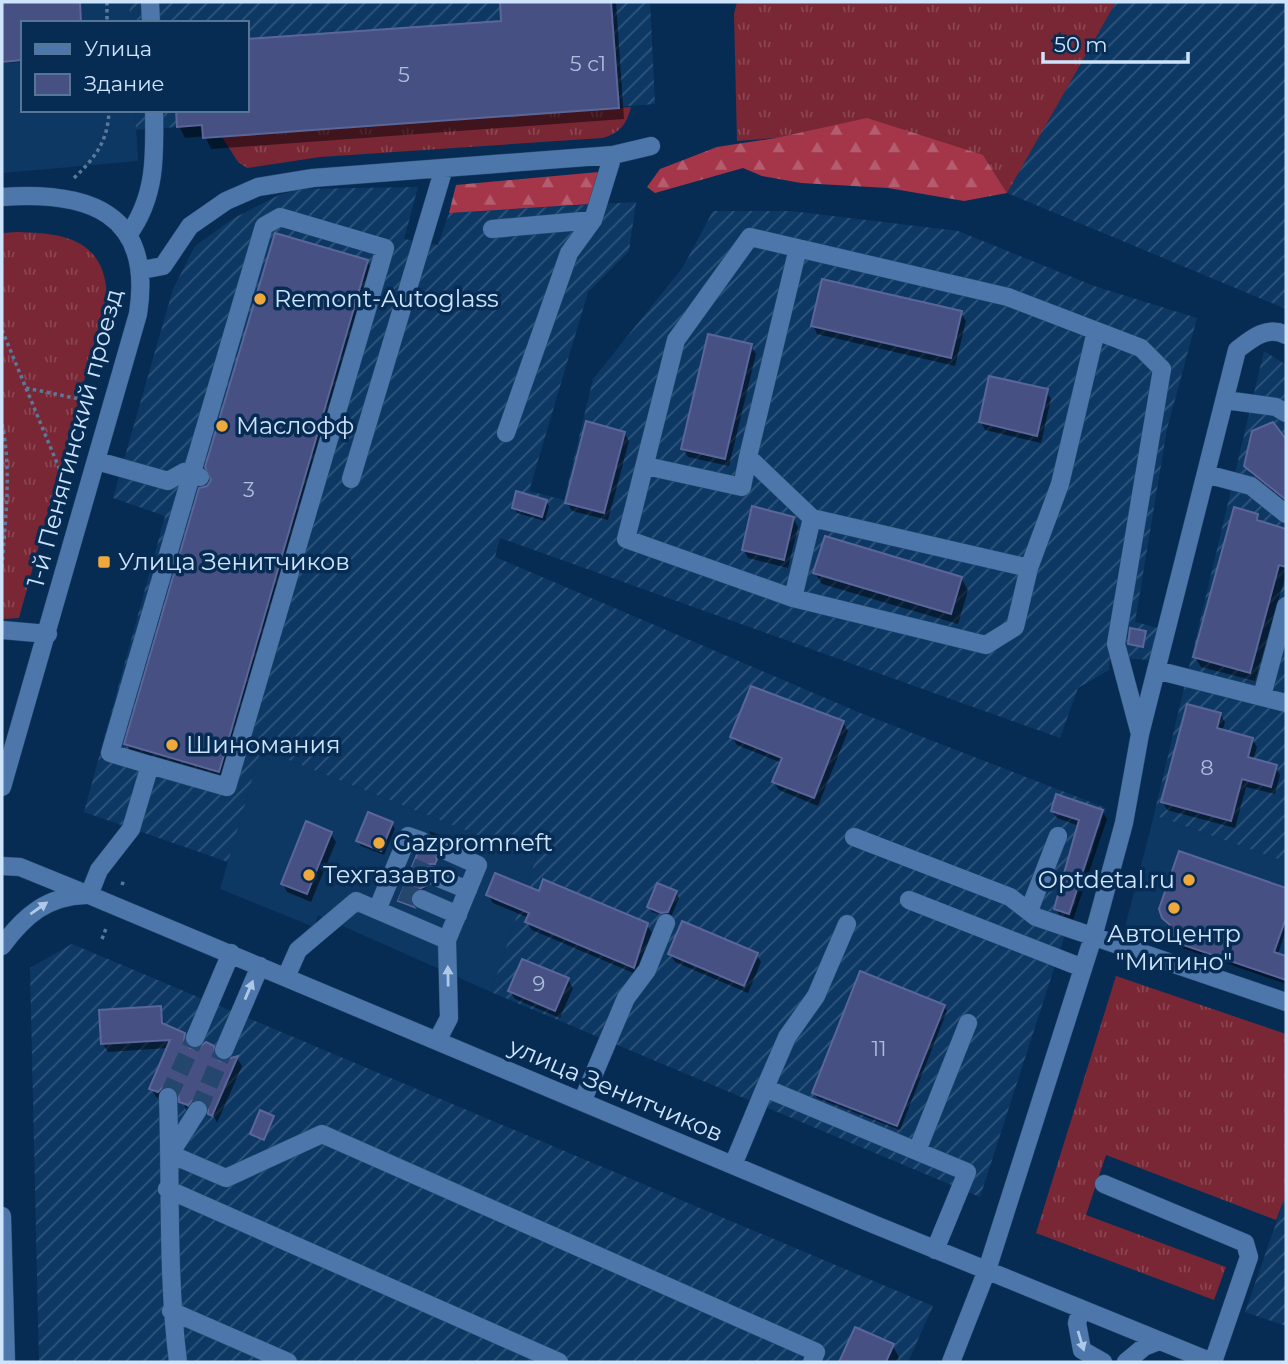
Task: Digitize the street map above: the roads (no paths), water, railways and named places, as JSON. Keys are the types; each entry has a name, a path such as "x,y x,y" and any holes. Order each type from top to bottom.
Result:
{"street":[{"path":"150,2 151,21"},
{"path":"128,235 141,217 149,198 153,173 154,112"},
{"path":"142,271 163,265 190,226 199,219 226,201 258,187 313,178 613,155 651,146"},
{"path":"506,433 569,253 593,220 613,155"},
{"path":"351,479 444,168"},
{"name":"1-й Пенягинский проезд","path":"2,197 60,196 98,209 128,235 142,271 138,314 48,634 5,764 2,787"},
{"path":"280,217 385,248 227,787 110,753 189,501 264,226 280,217"},
{"path":"492,229 593,220"},
{"path":"1096,331 1060,484 1029,568 1015,627 986,645 793,598 625,539 646,466 676,340 750,237 1008,297 1141,348 1162,369 1116,644 1140,734"},
{"path":"646,466 741,487 798,248"},
{"path":"951,1362 987,1270 1093,937 1124,822 1140,734 1237,350 1259,333 1282,332 1286,335"},
{"path":"1225,400 1276,407 1286,413"},
{"path":"748,457 812,518 1029,568"},
{"path":"97,461 168,481 177,497 189,501"},
{"path":"168,481 184,472 197,476"},
{"path":"1206,474 1251,486 1286,514"},
{"path":"793,598 812,518"},
{"path":"1262,696 1286,606"},
{"path":"2,630 48,634"},
{"path":"1156,670 1286,703"},
{"path":"2,946 33,911 52,900 89,894 99,870 131,829 150,765"},
{"path":"377,910 394,889 404,864 408,836 422,841"},
{"path":"1029,911 1058,836"},
{"path":"854,837 1010,897 1029,911 1093,937 1286,1002"},
{"path":"437,1041 449,1018 447,940 478,864 442,849"},
{"name":"улица Зенитчиков","path":"2,866 20,867 89,894 935,1250 1212,1362"},
{"path":"431,875 468,890"},
{"path":"421,899 458,915"},
{"path":"909,900 1083,968"},
{"path":"286,977 298,950 356,901 447,940"},
{"path":"582,1102 626,998 647,970 667,923"},
{"path":"733,1165 787,1037 816,996 847,924"},
{"path":"195,1038 231,953"},
{"path":"224,1050 260,966"},
{"path":"917,1151 968,1023"},
{"path":"765,1088 967,1172 935,1250"},
{"path":"168,1097 170,1154 167,1189 171,1311 178,1362"},
{"path":"170,1154 198,1110"},
{"path":"170,1154 226,1178 322,1134 816,1352 811,1362"},
{"path":"1104,1184 1245,1243 1249,1257 1212,1362"},
{"path":"167,1189 558,1362"},
{"path":"2,1216 3,1331 6,1362"},
{"path":"1081,1309 1077,1323 1082,1350 1102,1362"},
{"path":"171,1311 288,1362"},
{"path":"1126,1362 1144,1347 1159,1341"}],"tunnel":[{"path":"412,867 431,875"},
{"path":"401,892 421,899"},
{"path":"168,1097 195,1038"},
{"path":"198,1110 224,1050"}],"place":[{"name":"Remont-Autoglass","path":"260,299"},
{"name":"Маслофф","path":"222,426"},
{"name":"Улица Зенитчиков","path":"104,562"},
{"name":"Шиномания","path":"172,745"},
{"name":"Gazpromneft","path":"379,843"},
{"name":"Техгазавто","path":"309,875"},
{"name":"Optdetal.ru","path":"1189,880"},
{"name":"Автоцентр \"Митино\"","path":"1174,908"}]}
